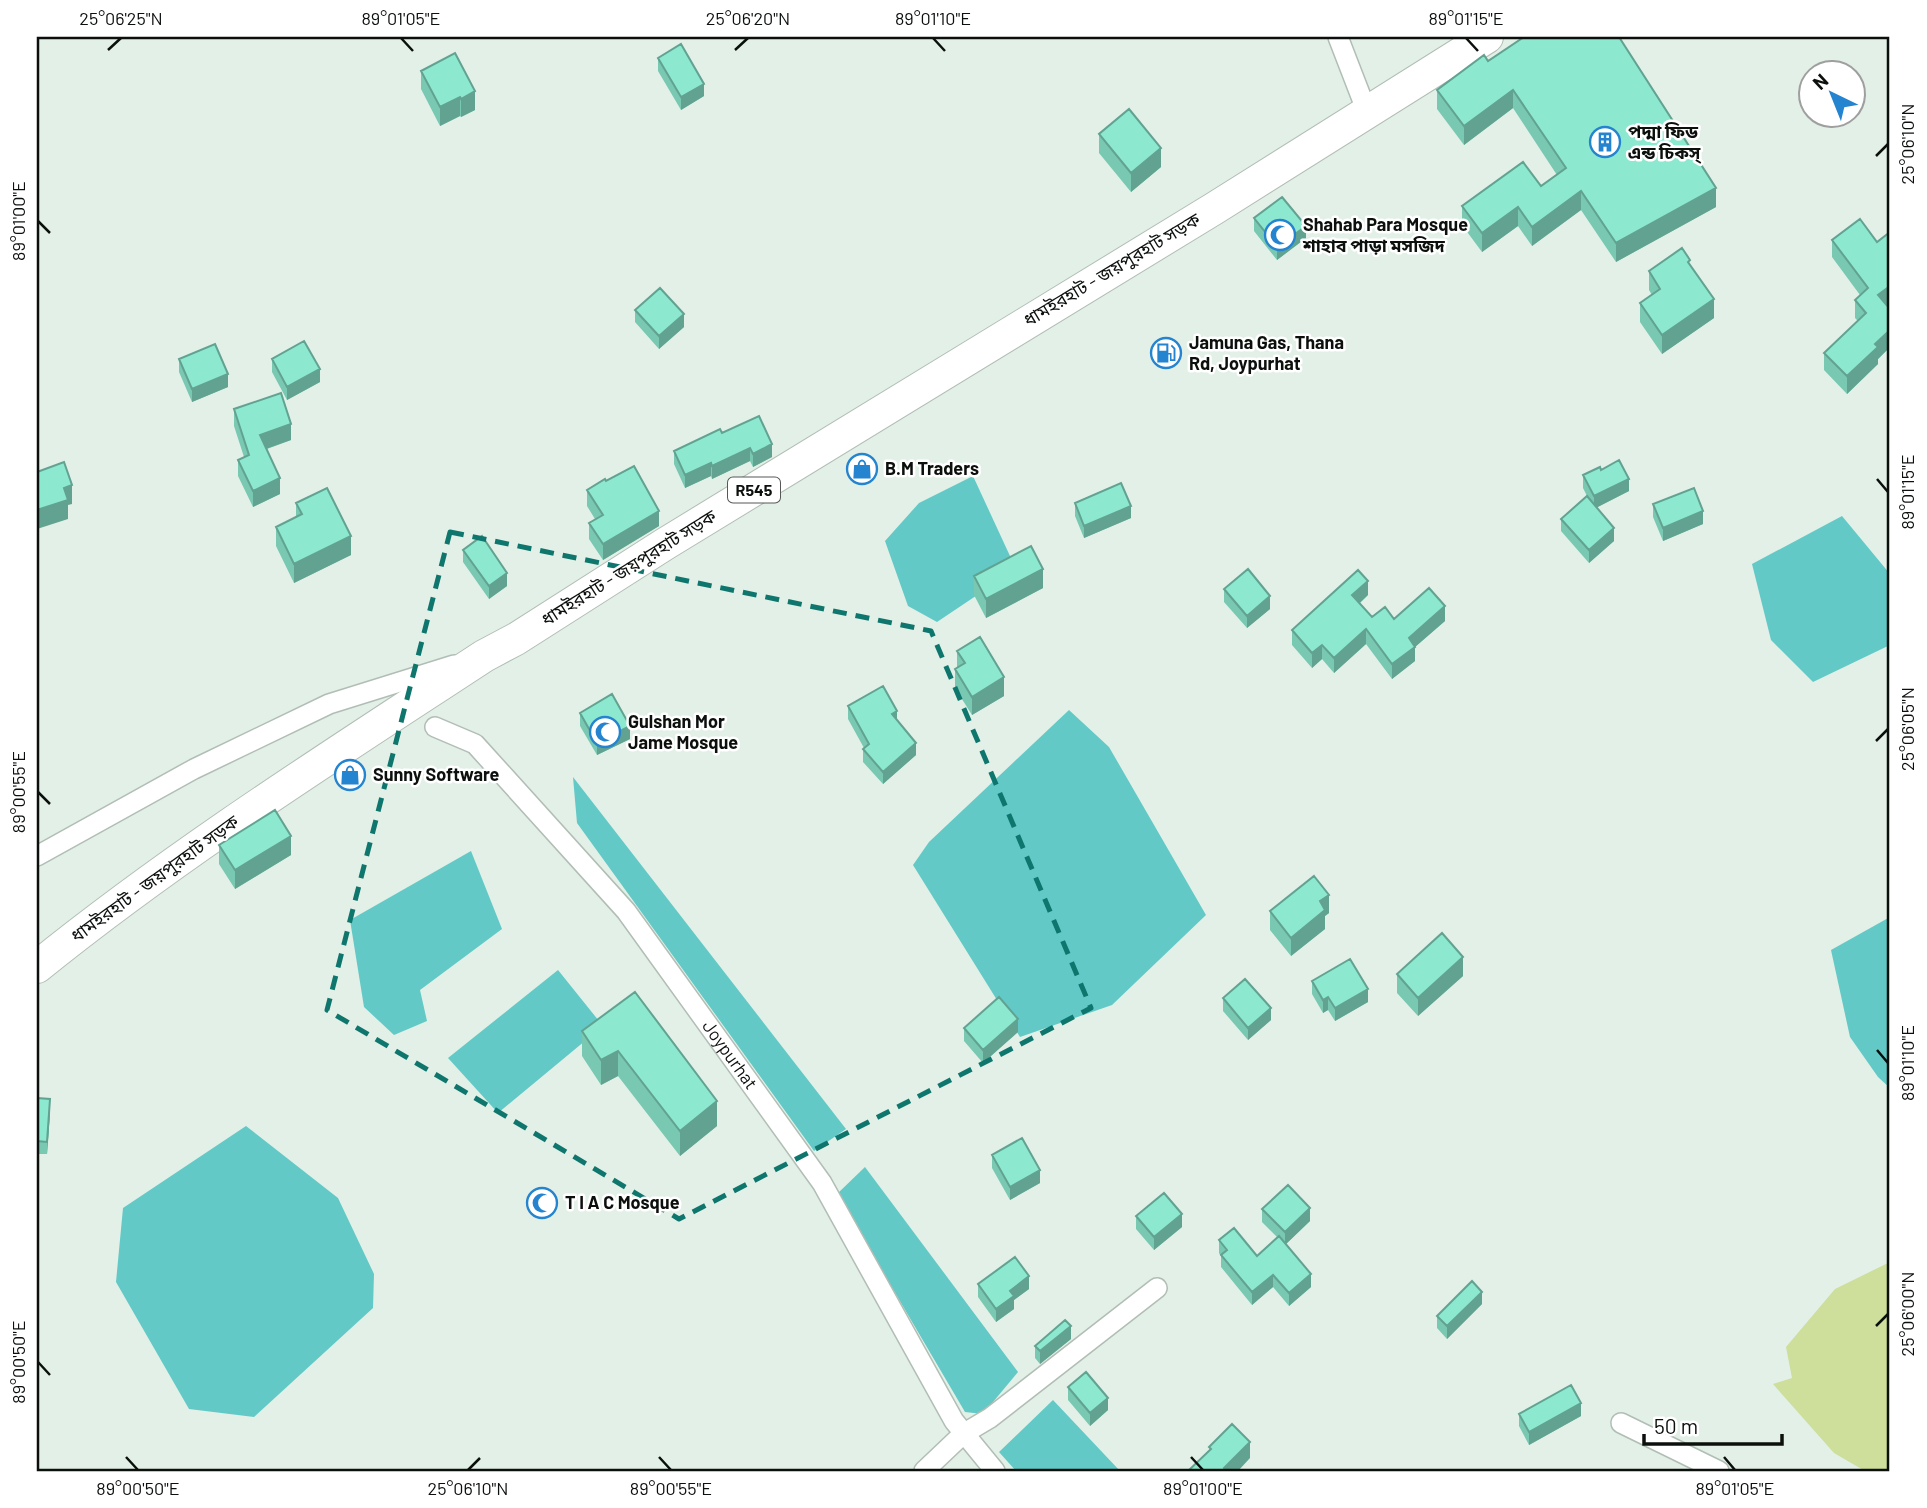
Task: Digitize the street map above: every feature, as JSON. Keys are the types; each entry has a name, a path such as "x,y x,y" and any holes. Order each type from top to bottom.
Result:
{"main road":[{"name":"ধামইরহাট - জয়পুরহাট সড়ক","path":"37,967 76,935 234,821 484,656 516,639 664,544 1215,208 1487,37"}],"street":[{"path":"1338,37 1367,112"},
{"path":"37,856 194,769 329,704 484,656"},
{"name":"Joypurhat","path":"435,727 475,744 626,912 822,1183 954,1421 995,1471"},
{"path":"924,1471 963,1434 990,1418 1157,1288"},
{"path":"1621,1423 1719,1471"}],"highlighted area":[{"path":"450,532 931,631 1091,1008 679,1219 327,1010"}],"green space":[{"path":"1890,1262 1890,1471 1865,1471 1834,1453 1773,1384 1792,1378 1786,1347 1835,1289"}],"water":[{"path":"973,476 1016,569 937,622 908,606 885,541 919,503"},
{"path":"1842,516 1890,574 1890,645 1813,682 1771,640 1752,564"},
{"path":"1069,710 1109,747 1206,915 1112,1005 1020,1037 913,865 929,842"},
{"path":"573,777 846,1129 814,1151 577,823"},
{"path":"471,851 502,929 420,990 427,1021 394,1035 364,1007 350,920"},
{"path":"1890,917 1890,1088 1878,1077 1850,1037 1831,950"},
{"path":"558,970 603,1026 498,1113 448,1058"},
{"path":"246,1126 338,1198 374,1274 373,1308 254,1417 189,1409 116,1282 123,1208"},
{"path":"865,1167 1018,1372 983,1414 965,1412 837,1194"},
{"path":"1053,1400 1120,1471 1016,1471 999,1452"}],"building":[{"name":"পদ্মা ফিড এন্ড চিকস্‌","path":"1524,37 1619,37 1716,188 1616,243 1581,191 1532,227 1518,207 1482,233 1462,206 1523,162 1541,186 1566,168 1513,90 1464,126 1437,90 1484,55 1488,61"},
{"path":"681,44 704,84 681,97 658,58"},
{"path":"455,53 475,91 440,107 421,71"},
{"path":"1129,109 1161,148 1131,173 1099,134"},
{"path":"1282,197 1306,226 1277,247 1254,218"},
{"path":"1860,219 1877,242 1890,232 1890,286 1878,295 1890,309 1890,330 1875,344 1878,347 1847,376 1824,353 1866,313 1855,300 1868,288 1832,240"},
{"path":"1682,248 1690,260 1688,262 1714,299 1662,335 1640,303 1660,289 1649,271"},
{"path":"660,288 684,314 659,336 635,310"},
{"path":"304,341 320,369 287,387 272,359"},
{"path":"215,344 228,374 192,389 179,359"},
{"path":"281,393 291,424 260,435 280,478 253,491 238,460 249,455 234,409"},
{"path":"759,416 772,444 753,454 750,448 685,475 674,451 720,429 722,433"},
{"path":"1619,460 1629,479 1594,496 1583,475 1600,467 1601,470"},
{"path":"64,462 72,485 64,488 68,500 37,510 37,472"},
{"path":"634,466 659,511 603,544 589,523 603,515 587,490"},
{"path":"1121,483 1131,506 1084,526 1075,503"},
{"path":"327,488 351,536 294,564 276,527 302,514 296,503"},
{"path":"1694,488 1703,511 1663,528 1653,504"},
{"path":"1587,496 1614,528 1589,550 1561,519"},
{"path":"482,536 507,573 489,586 463,550"},
{"path":"1031,546 1043,569 986,599 974,576"},
{"path":"1248,569 1270,596 1247,616 1224,589"},
{"path":"1358,570 1368,581 1352,595 1372,617 1385,607 1394,619 1429,588 1445,606 1409,638 1415,647 1392,664 1366,629 1334,658 1322,645 1312,653 1292,630"},
{"path":"980,637 1004,677 972,697 955,669 965,663 957,651"},
{"path":"883,686 897,711 892,714 916,743 883,772 863,749 869,744 848,706"},
{"path":"612,694 630,726 597,743 580,713"},
{"path":"275,810 291,836 235,870 219,845"},
{"path":"1314,876 1329,895 1320,901 1325,910 1291,938 1270,911"},
{"path":"1442,933 1463,957 1418,998 1397,974"},
{"path":"1350,959 1368,989 1335,1008 1328,997 1323,1000 1312,981"},
{"path":"1245,979 1271,1008 1248,1028 1223,998"},
{"path":"635,992 717,1101 680,1131 618,1051 601,1060 582,1031"},
{"path":"999,997 1018,1019 983,1050 964,1028"},
{"path":"37,1098 50,1099 47,1142 37,1141"},
{"path":"1022,1138 1040,1170 1010,1187 992,1155"},
{"path":"1288,1185 1310,1208 1285,1232 1262,1209"},
{"path":"1164,1193 1182,1214 1154,1237 1136,1216"},
{"path":"1234,1228 1257,1256 1279,1236 1311,1274 1289,1293 1273,1275 1252,1292 1221,1255 1227,1250 1219,1240"},
{"path":"1015,1257 1029,1276 1010,1291 1014,1296 996,1309 978,1284"},
{"path":"1472,1281 1482,1292 1447,1326 1437,1316"},
{"path":"1065,1320 1071,1326 1040,1351 1035,1346"},
{"path":"1086,1372 1108,1398 1090,1413 1068,1387"},
{"path":"1571,1385 1581,1403 1529,1432 1519,1414"},
{"path":"1232,1424 1250,1442 1224,1468 1227,1471 1188,1471 1211,1449 1209,1447"}],"place":[{"name":"পদ্মা ফিড এন্ড চিকস্‌","path":"1605,142"},
{"name":"Shahab Para Mosque শাহাব পাড়া মসজিদ","path":"1280,235"},
{"name":"Jamuna Gas, Thana Rd, Joypurhat","path":"1166,353"},
{"name":"B.M Traders","path":"862,469"},
{"name":"Gulshan Mor Jame Mosque","path":"605,732"},
{"name":"Sunny Software","path":"350,775"},
{"name":"T I A C Mosque","path":"542,1203"}]}
